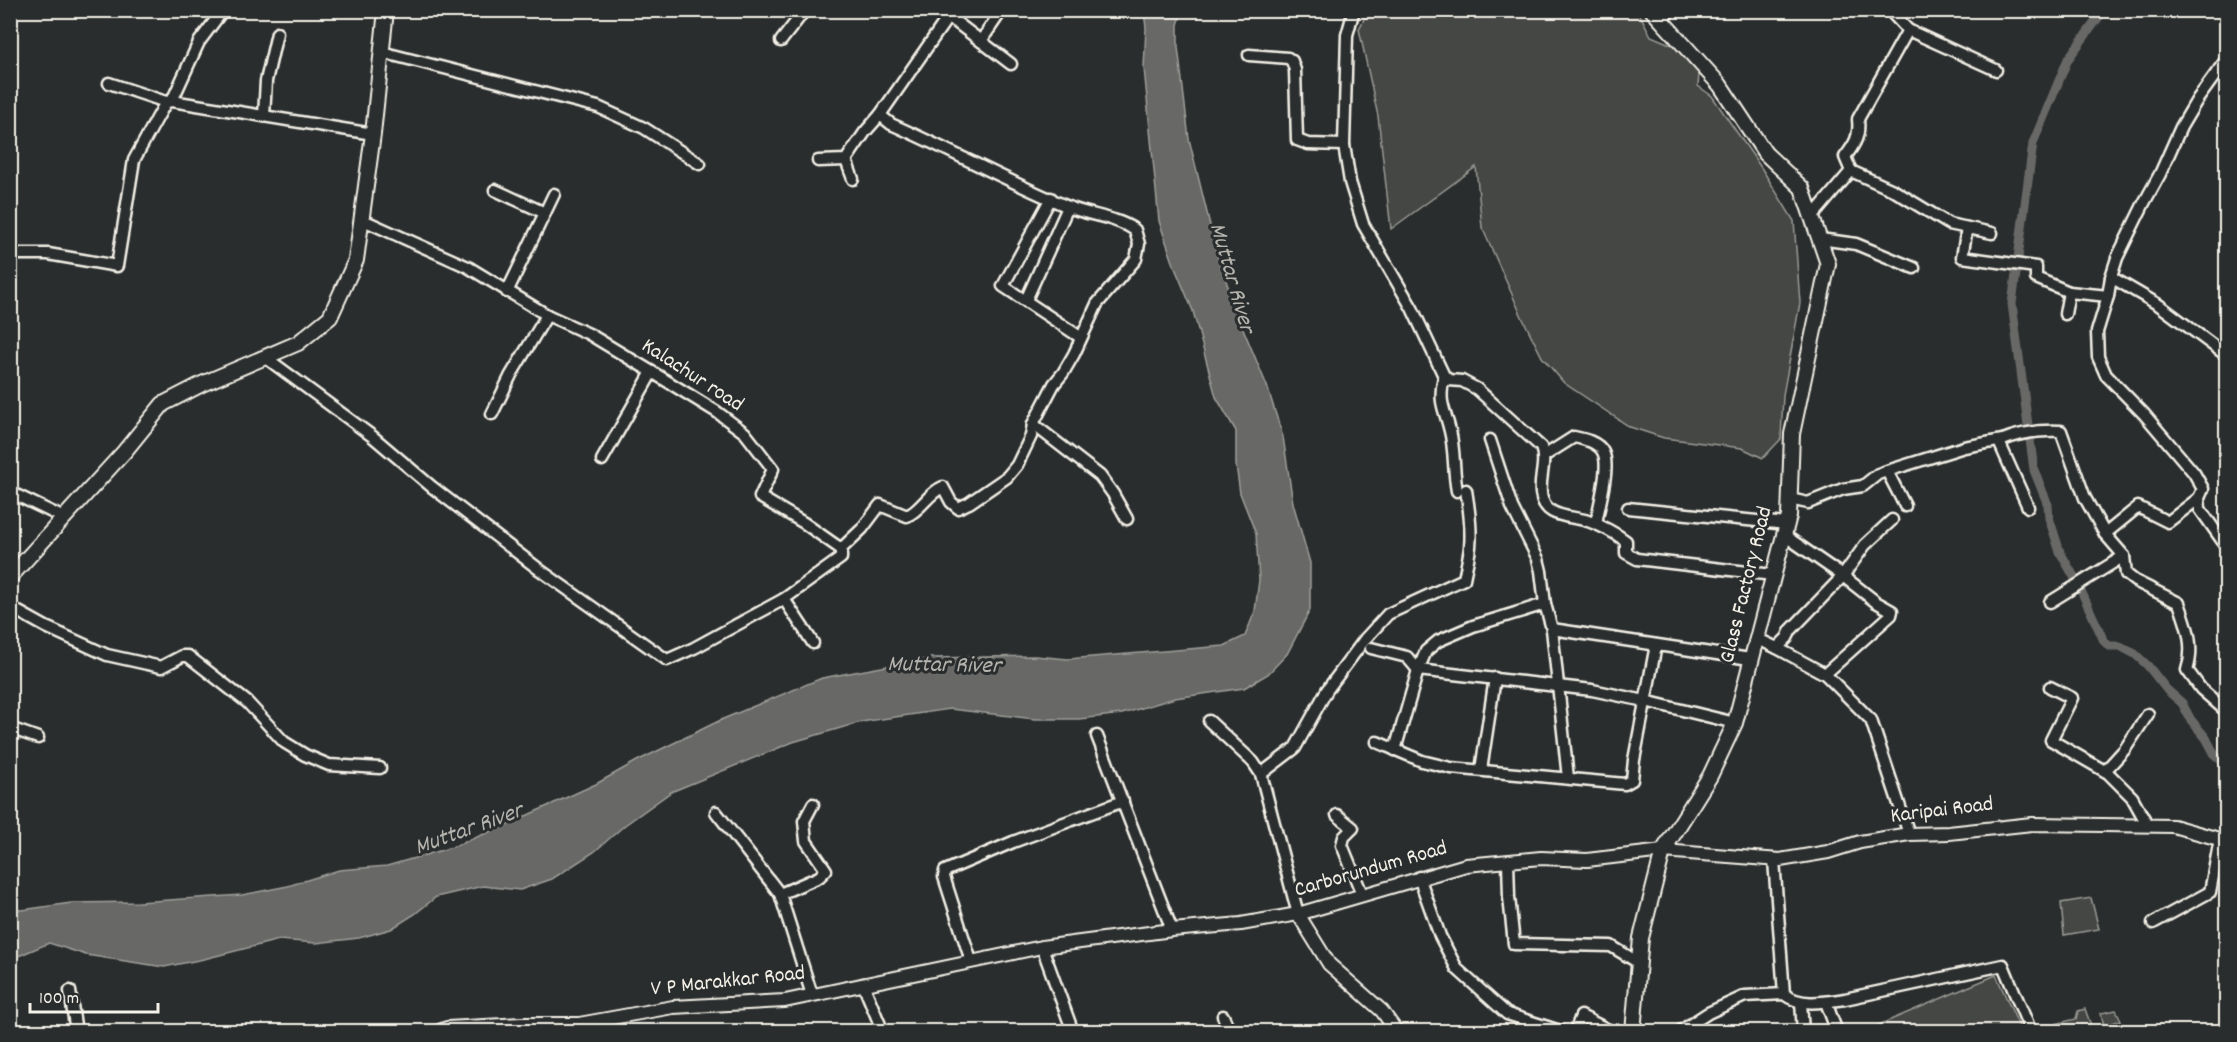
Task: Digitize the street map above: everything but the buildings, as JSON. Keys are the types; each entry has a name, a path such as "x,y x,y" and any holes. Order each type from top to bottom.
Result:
{"main road":[{"path":"10,577 124,452 164,404 202,384 298,343 330,317 356,260 373,134 386,10"},
{"name":"Glass Factory Road","path":"1633,1032 1641,938 1663,851 1710,776 1735,723 1785,530 1790,499 1792,434 1828,264 1802,188 1765,153 1720,85 1656,15"}],"street":[{"path":"10,254 48,254 117,266 134,160 169,101 199,42 223,10"},
{"path":"781,40 805,10"},
{"path":"981,41 1002,10"},
{"path":"1354,10 1347,35 1344,145 1350,182 1363,224 1412,308 1444,376 1449,380 1462,381 1477,389 1541,447 1544,456 1541,493 1547,509 1556,515 1596,524 1614,532 1626,541 1626,553 1637,559 1773,575"},
{"path":"1656,15 1671,10"},
{"path":"1896,10 1893,14 1908,30 1996,70"},
{"path":"846,160 880,115 944,14 1011,64"},
{"path":"1908,30 1858,119 1859,131 1856,143 1845,157 1851,171 1893,190 1949,224 1992,233"},
{"path":"264,116 266,81 277,33"},
{"path":"381,52 598,107 644,128 700,164"},
{"path":"1249,55 1288,58 1292,61 1295,70 1297,140 1308,144 1344,145"},
{"path":"2105,534 2138,507 2168,522 2199,498 2203,489 2194,473 2144,414 2106,375 2098,357 2097,332 2108,296 2110,277 2144,203 2181,127 2226,60"},
{"path":"109,83 169,101 373,134"},
{"path":"264,357 372,436 409,469 485,529 667,660 784,598 841,558 841,549 856,535 880,505 907,516 917,511 933,491 943,487 951,502 958,508 1007,477 1017,465 1031,436 1033,424 1054,384 1074,354 1097,304 1136,259 1138,244 1135,230 1124,222 1068,207 1001,178 891,124 880,115"},
{"path":"818,161 846,160"},
{"path":"846,160 853,179"},
{"path":"1812,218 1851,171"},
{"path":"495,190 545,213"},
{"path":"507,292 554,194"},
{"path":"1051,198 1003,286 1080,337"},
{"path":"1026,300 1068,207"},
{"name":"Kalachur road","path":"361,219 468,267 547,315 589,334 717,412 745,433 773,469 760,497 804,523 841,549"},
{"path":"1966,228 1962,257 2036,267 2036,278 2069,292 2108,296"},
{"path":"1820,239 1856,244 1914,268"},
{"path":"2110,277 2159,305 2226,355"},
{"path":"2065,314 2069,292"},
{"path":"492,414 511,375 547,315"},
{"path":"602,460 652,372"},
{"path":"1261,774 1295,748 1327,690 1365,639 1389,614 1464,579 1470,549 1469,509 1461,490 1450,431 1442,410 1441,390 1444,376"},
{"path":"1033,424 1100,476 1127,519"},
{"path":"1790,499 1808,503 1843,489 1863,486 1878,474 1964,447 2002,440 2028,432 2061,431 2085,498 2105,534 2124,556 2127,574 2135,581 2179,603 2190,631 2191,659 2187,670 2201,689 2226,711"},
{"path":"1544,456 1574,437 1585,439 1597,445 1604,452 1605,473 1596,524"},
{"path":"1490,440 1512,507 1538,559 1541,571 1545,604 1552,629 1568,778"},
{"path":"2002,440 2000,444 2028,507"},
{"path":"1887,471 1905,506"},
{"path":"10,492 64,518"},
{"path":"2199,498 2200,509 2226,546"},
{"path":"1628,508 1785,530 1876,602 1892,611 1891,615 1825,674"},
{"path":"1777,648 1791,630 1843,576 1865,545 1892,520"},
{"path":"2050,602 2124,556"},
{"path":"784,598 813,643"},
{"path":"1395,750 1418,670 1426,651 1438,641 1473,626 1545,604"},
{"path":"10,607 46,627 107,655 161,667 182,656 188,656 247,702 284,742 305,755 329,765 380,768"},
{"path":"1552,629 1750,659"},
{"path":"1756,638 1825,674 1874,725 1910,834"},
{"path":"1377,742 1422,761 1451,768 1625,784 1632,780 1656,645"},
{"path":"1371,648 1407,657 1418,670 1592,690 1735,723"},
{"path":"1481,770 1495,678"},
{"path":"2050,687 2072,698 2051,740 2105,771 2132,797 2147,824"},
{"path":"2105,771 2124,749 2148,714"},
{"path":"1209,721 1253,762 1261,774 1298,914 1329,964 1382,1011 1397,1032"},
{"path":"10,728 38,738"},
{"path":"1097,736 1172,930"},
{"path":"971,961 944,877 945,872 1013,842 1122,801"},
{"path":"780,894 819,878 826,870 806,841 804,821 813,804"},
{"path":"716,812 780,894 812,995"},
{"path":"1337,815 1353,828 1344,837 1342,845 1362,894"},
{"name":"Karipai Road","path":"1663,851 1774,860 1910,834 2032,824 2173,826 2223,840"},
{"path":"2153,923 2210,892 2223,840"},
{"name":"Carborundum Road","path":"1091,941 1172,930 1241,924 1298,914 1466,865 1541,858 1587,860 1663,851"},
{"path":"1774,860 1784,994"},
{"path":"1508,861 1514,944 1611,946 1639,963"},
{"path":"1419,877 1440,936 1457,969 1507,1014 1563,1032"},
{"name":"V P Marakkar Road","path":"437,1032 447,1028 511,1024 579,1024 673,1007 785,1001 1042,947 1091,941"},
{"path":"1042,947 1073,1032"},
{"path":"1679,1032 1708,1013 1745,996 1784,994 1793,1001 1826,1002 2002,965 2031,1032"},
{"path":"864,984 883,1032"},
{"path":"70,991 76,1032"},
{"path":"1801,1002 1803,1032"},
{"path":"1826,1002 1838,1032"},
{"path":"1575,1032 1581,1016 1612,1032"},
{"path":"1223,1017 1230,1032"}],"shaded area":[{"path":"1368,11 1638,11 1651,36 1677,47 1700,63 1698,86 1712,96 1794,221 1800,303 1783,395 1781,439 1763,458 1742,448 1664,438 1630,427 1564,383 1542,357 1482,227 1476,167 1391,229 1378,116 1359,29"},
{"path":"2091,898 2099,929 2064,935 2061,903"},
{"path":"1996,975 2021,1031 1867,1030"},
{"path":"2085,1009 2093,1031 2057,1031 2055,1024 2076,1019 2078,1011"},
{"path":"2116,1010 2121,1020 2104,1026 2101,1013"}],"water":[{"name":"Muttar River","path":"1144,11 1182,11 1178,25 1178,47 1189,139 1218,258 1242,326 1267,386 1283,437 1293,503 1310,563 1310,610 1287,654 1268,674 1244,688 1175,698 1122,714 1079,719 1035,719 950,709 861,722 793,742 671,792 625,825 594,852 552,879 520,890 483,886 436,897 391,929 359,938 316,943 279,940 164,967 86,955 49,943 11,959 11,909 22,910 71,903 139,902 242,895 288,886 339,870 387,866 453,847 506,825 596,784 723,719 822,678 931,658 1035,656 1068,659 1224,646 1245,636 1255,611 1259,580 1256,534 1240,493 1236,465 1236,431 1216,397 1193,311 1159,221 1144,68 1146,28"}],"waterway":[{"path":"2104,10 2068,59 2033,143 2012,304 2034,470 2048,505 2049,518 2060,552 2077,582 2104,641 2109,646 2120,646 2135,654 2148,666 2167,690 2182,703 2215,755 2226,764"}]}
